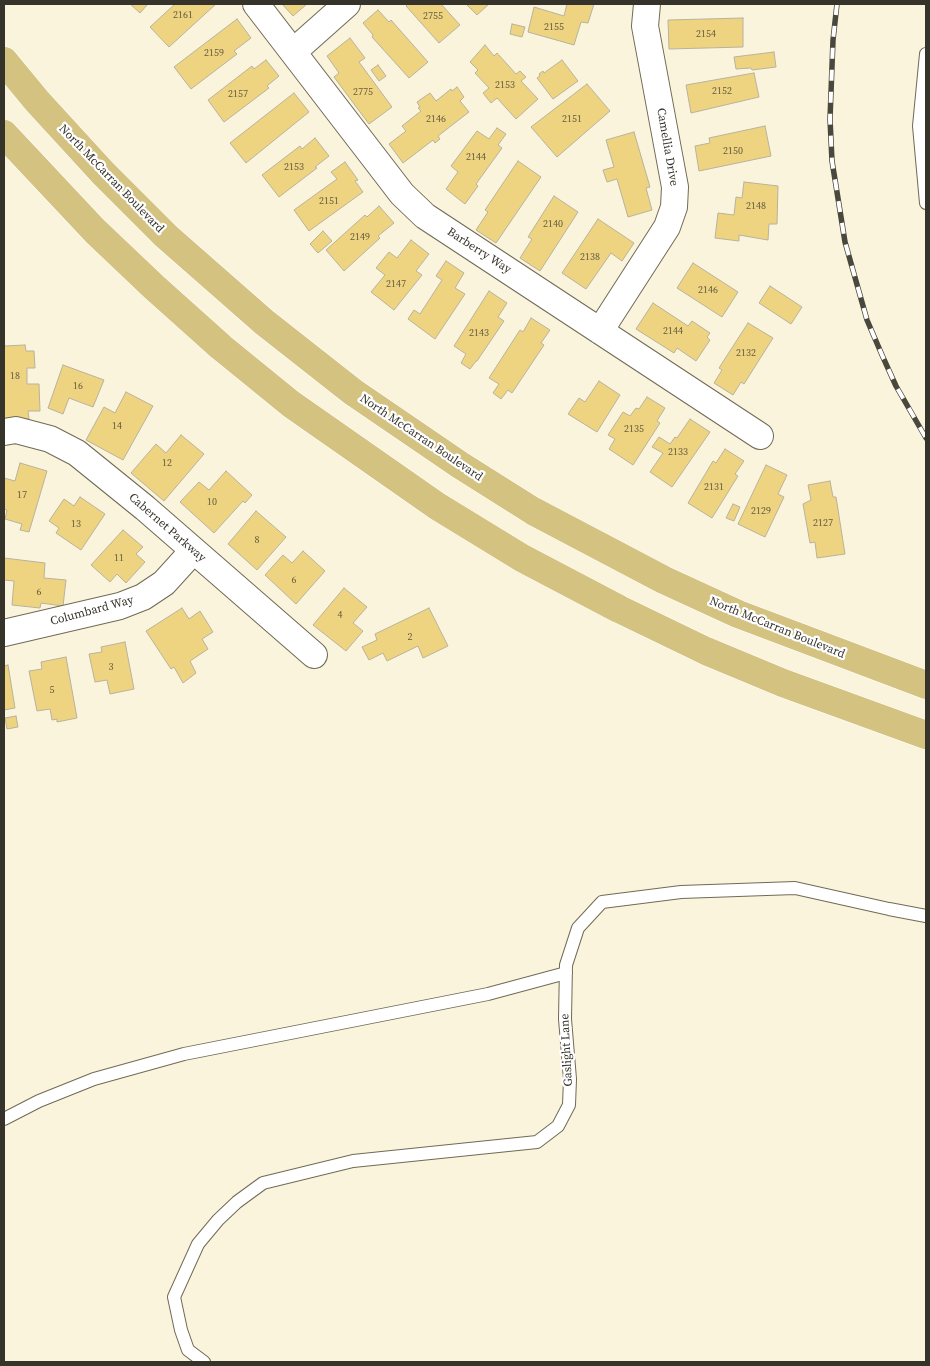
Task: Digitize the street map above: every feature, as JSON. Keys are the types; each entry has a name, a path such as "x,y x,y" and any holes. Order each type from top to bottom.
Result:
{"main road":[{"name":"North McCarran Boulevard","path":"4,61 37,101 103,173 166,236 264,322 353,392 460,465 533,511 664,580 738,614 926,685"},
{"path":"4,134 95,231 154,288 221,347 291,404 437,506 522,558 619,609 706,651 783,683 926,735"}],"street":[{"name":"Barberry Way","path":"256,4 402,194 425,216 760,436"},
{"path":"293,52 347,4"},
{"name":"Camellia Drive","path":"600,331 667,227 674,207 675,187 645,26 648,4"},
{"name":"Cabernet Parkway","path":"4,432 16,430 50,439 77,453 145,508 314,655"},
{"name":"Columbard Way","path":"4,633 120,606 143,597 164,583 193,551"}],"lane":[{"path":"926,54 919,126 926,203"},
{"name":"Gaslight Lane","path":"204,1362 188,1350 181,1330 174,1297 198,1244 230,1208 263,1182 353,1161 537,1142 558,1126 569,1105 570,1079 565,1019 566,965 578,928 602,902 681,892 795,888 926,916"},
{"path":"4,1118 39,1101 94,1079 184,1054 488,994 566,973"}],"building":[{"path":"130,4 148,4 140,13"},
{"path":"175,4 216,4 169,47 150,27"},
{"path":"282,4 307,4 293,16"},
{"path":"408,4 441,4 460,25 439,43 406,6"},
{"path":"466,4 489,4 477,15"},
{"path":"567,4 594,4 588,23 581,22 574,45 528,32 534,7 564,16"},
{"path":"378,10 389,22 391,20 428,62 409,78 372,37 373,35 363,23"},
{"path":"743,18 743,47 669,49 668,20"},
{"path":"237,19 251,38 234,51 237,54 191,89 174,67"},
{"path":"512,24 525,27 522,37 510,34"},
{"path":"350,38 365,58 359,62 392,107 369,124 334,77 339,73 327,56"},
{"path":"485,45 494,56 497,53 516,74 520,71 526,77 521,81 538,99 516,119 497,98 491,103 483,93 489,88 475,73 478,70 470,62"},
{"path":"774,52 776,67 752,70 751,68 736,69 734,57"},
{"path":"266,60 279,76 267,86 269,88 224,122 208,100 252,66 254,69"},
{"path":"562,60 578,81 553,99 537,78 543,71 544,73"},
{"path":"378,65 386,76 379,81 371,70"},
{"path":"754,73 759,97 691,113 686,85"},
{"path":"587,84 610,111 557,157 531,127"},
{"path":"457,87 464,97 460,101 469,112 438,136 440,139 435,143 433,140 403,163 389,144 406,131 402,126 421,111 418,108 420,107 417,102 430,93 436,101 451,89 452,91"},
{"path":"294,93 309,112 246,163 230,143"},
{"path":"765,126 771,156 699,171 695,146 710,143 709,138"},
{"path":"497,128 506,134 498,145 502,148 476,184 478,186 465,204 446,189 458,172 451,166 477,131 489,139"},
{"path":"634,132 650,187 646,188 652,210 628,217 617,179 607,182 603,170 614,167 606,140"},
{"path":"315,138 329,156 315,167 317,168 279,197 262,175 300,146 302,149"},
{"path":"518,161 541,177 496,243 476,230 488,212 485,210"},
{"path":"345,162 358,180 355,181 363,192 309,231 294,210 337,179 331,172"},
{"path":"744,182 778,186 777,224 769,224 768,240 739,235 739,241 715,238 718,213 734,215 736,197 742,198"},
{"path":"554,196 578,212 540,271 520,258 532,239 528,237"},
{"path":"379,206 394,223 378,236 380,238 344,271 326,250 365,215 367,217"},
{"path":"598,219 634,243 622,261 611,253 586,289 562,273"},
{"path":"323,231 332,241 318,253 310,244"},
{"path":"411,240 429,254 416,271 422,275 394,310 371,292 385,275 376,268 389,252 397,258"},
{"path":"446,261 464,273 455,288 465,294 435,339 408,319 414,310 420,314 442,280 436,276"},
{"path":"693,263 738,292 722,317 677,288"},
{"path":"770,286 802,307 791,324 759,303"},
{"path":"489,291 507,303 498,317 504,321 470,369 461,363 466,354 454,346"},
{"path":"653,303 688,326 692,321 710,333 707,337 710,340 696,361 677,348 674,353 636,329"},
{"path":"531,318 550,330 541,343 544,345 512,393 508,390 501,399 493,393 499,384 489,378 520,330 523,332"},
{"path":"748,323 773,338 744,384 741,382 733,395 714,383 722,370 719,368"},
{"path":"25,345 26,351 34,351 35,368 27,368 27,384 39,384 40,411 28,411 29,419 4,419 4,346"},
{"path":"63,365 104,380 93,407 69,398 63,414 48,408"},
{"path":"599,381 620,395 597,432 568,414 579,398 585,402"},
{"path":"126,392 153,406 123,460 86,440 104,407 115,413"},
{"path":"647,397 665,408 657,421 660,423 633,465 609,449 615,439 608,435 623,412 630,416 636,408 639,409"},
{"path":"690,419 710,432 672,487 650,472 663,453 652,447 659,437 670,444 675,437 677,438"},
{"path":"181,435 204,454 164,501 131,473 156,444 166,453"},
{"path":"725,449 744,461 735,474 738,476 712,518 688,503 713,461 716,463"},
{"path":"20,463 47,471 29,532 20,530 22,524 5,519 7,510 4,509 4,478 15,481"},
{"path":"766,465 787,475 778,494 784,497 765,537 738,524"},
{"path":"226,471 252,495 245,503 243,501 214,533 180,502 199,482 209,490"},
{"path":"830,481 833,497 836,497 845,554 817,558 815,542 810,543 803,504 811,500 808,485"},
{"path":"80,497 105,514 81,550 56,533 59,528 49,521 64,499 74,506"},
{"path":"733,504 740,507 734,521 726,518"},
{"path":"256,511 286,537 257,570 228,544"},
{"path":"123,530 143,547 136,554 145,562 126,583 117,574 110,582 91,565"},
{"path":"303,551 325,571 296,604 265,575 283,555 292,563"},
{"path":"4,558 45,563 44,578 66,580 63,606 41,603 40,608 12,605 14,581 4,580"},
{"path":"344,588 367,607 353,623 363,631 346,651 313,625"},
{"path":"182,608 189,619 200,611 213,632 202,639 208,649 190,661 196,673 183,683 174,667 171,669 146,631"},
{"path":"429,608 448,646 423,658 418,646 387,661 383,653 369,660 362,647 377,640 375,634"},
{"path":"125,642 134,689 110,694 107,680 95,682 89,654 102,652 101,647"},
{"path":"66,657 77,718 57,722 57,719 52,720 50,709 37,711 29,671 42,669 41,662"},
{"path":"8,665 15,708 4,710 4,666"},
{"path":"16,716 18,727 7,729 5,718"}],"railway":[{"path":"837,4 833,40 830,119 832,161 845,242 867,320 896,386 926,438"}]}
